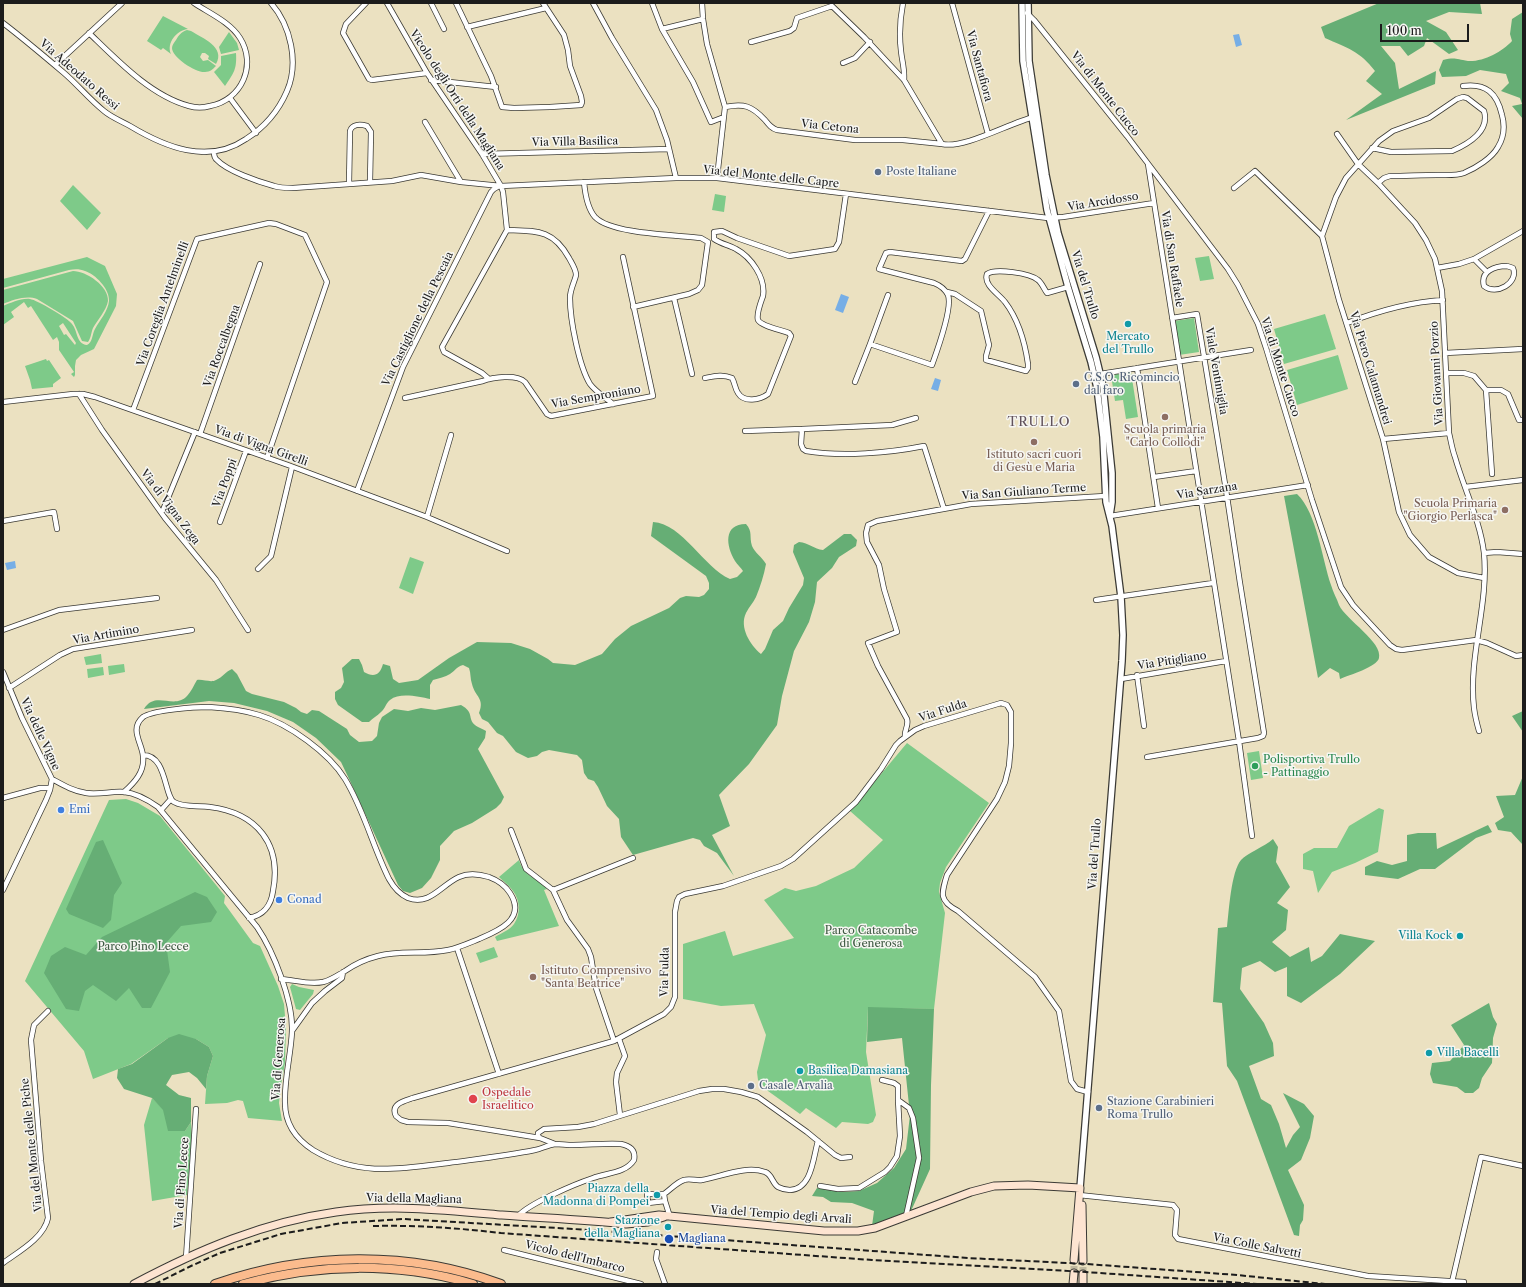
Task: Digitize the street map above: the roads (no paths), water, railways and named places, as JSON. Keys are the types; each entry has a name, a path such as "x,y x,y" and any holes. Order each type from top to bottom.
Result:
{"highway":[{"path":"215,1284 251,1273 351,1259 401,1261 452,1270 500,1284"},
{"path":"243,1284 300,1267 384,1268 421,1272 473,1284"}],"main road":[{"name":"Via del Tempio degli Arvali","path":"668,1216 838,1232 866,1230 971,1192 994,1186 1035,1185 1079,1192"},
{"name":"Via del Trullo","path":"1074,1260 1079,1192"},
{"name":"Via del Trullo","path":"1079,1192 1083,1218 1083,1261"},
{"name":"Via della Magliana","path":"134,1284 220,1243 258,1230 302,1218 343,1211 372,1208 411,1208 626,1224 638,1223 668,1216"},
{"path":"1073,1284 1074,1273"},
{"path":"1083,1274 1083,1284"}],"street":[{"path":"54,65 122,3"},
{"path":"89,33 136,77 153,88 190,107 200,108 213,106 230,98 239,88 246,73 247,55 244,45 231,28 194,3"},
{"name":"Via Adeodato Ressi","path":"3,23 54,65 105,112 144,134 184,150 214,152 234,146 260,130 272,117 282,102 289,85 293,59 291,44 286,28 277,10 271,3"},
{"path":"366,3 346,24 343,34 369,78 372,80 427,73"},
{"name":"Vicolo degli Orti della Magliana","path":"387,3 431,80 482,154 501,186"},
{"path":"431,3 444,29"},
{"path":"456,3 496,87 500,104 503,108 550,107 582,104 581,96 570,66 564,35 542,3"},
{"path":"594,3 612,38 656,110 664,128 676,178"},
{"path":"652,3 662,29 693,82 711,122 724,117"},
{"path":"702,3 707,44 725,107 718,178"},
{"path":"902,3 900,43 904,80"},
{"name":"Via Santafiora","path":"952,3 988,134"},
{"name":"Via del Trullo","path":"1026,61 1028,3"},
{"path":"751,42 790,31 794,28 797,18 832,6 870,42 904,80 942,144"},
{"name":"Via del Trullo","path":"1022,6 1026,61 1034,117 1052,218 1068,287 1097,374 1103,437 1106,507 1110,516"},
{"name":"Via di Monte Cucco","path":"1022,6 1094,94 1228,269 1244,295 1258,324 1308,486 1343,592 1353,605 1396,649 1402,650 1478,640"},
{"path":"467,27 546,8"},
{"path":"662,29 703,19"},
{"path":"843,63 855,58 870,42"},
{"path":"431,80 496,87"},
{"path":"1378,183 1384,178 1390,176 1461,174 1482,162 1497,149 1504,128 1498,103 1492,93 1486,89 1476,86 1463,86"},
{"path":"1322,236 1336,197 1346,178 1372,148 1379,141 1393,131 1428,118 1457,99 1463,97 1467,98 1484,111 1485,122 1482,130 1460,148 1452,151 1391,152 1372,148"},
{"path":"230,98 256,133"},
{"name":"Via Cetona","path":"725,107 735,105 747,106 760,115 770,126 778,130 855,140 920,141 950,145 960,144 1034,117"},
{"path":"425,122 461,182"},
{"path":"349,184 350,131 352,127 357,125 367,126 371,132 370,182"},
{"name":"Via Giovanni Porzio","path":"1337,134 1358,164 1378,183 1415,224 1429,246 1440,280 1443,300 1449,433 1454,457 1476,520 1484,553 1484,578 1474,667 1474,706 1479,731"},
{"name":"Via Villa Basilica","path":"482,154 670,149"},
{"name":"Via del Monte delle Capre","path":"214,152 214,157 218,162 233,170 274,186 293,188 395,181 421,175 461,182 501,186 676,178 718,178 1052,218"},
{"name":"Via di San Raffaele","path":"1147,163 1172,318"},
{"name":"Via Piero Calamandrei","path":"1234,188 1255,171 1322,236 1383,439 1399,512 1410,535 1429,557 1458,572 1484,578"},
{"path":"584,182 591,211 595,217 605,224 623,230 701,238 708,242 702,285 700,289 694,293 633,307 623,257"},
{"path":"489,379 482,373 444,352 442,347 506,230 503,192 501,186"},
{"name":"Via Castiglione della Pescaia","path":"357,491 402,367 491,192 501,186"},
{"path":"705,378 720,375 732,378 739,395 753,400 762,398 768,394 791,336 789,333 762,324 758,321 764,291 758,272 748,259 737,249 714,239 714,232 722,231 737,238 789,256 835,248 839,242 846,194"},
{"name":"Via Arcidosso","path":"1052,218 1154,203"},
{"path":"989,211 965,259 962,261 890,252 886,253 879,269 934,283 947,292 955,294 981,311 989,345 986,360 1026,371 1028,364 1019,330 1005,302 988,284 986,279 987,274 992,271 1021,273 1038,280 1047,293 1068,287"},
{"name":"Via del Trullo","path":"1052,218 1066,261 1106,409 1112,473 1112,502 1110,516 1121,597 1123,644 1079,1192"},
{"name":"Via Coreglia Antelminelli","path":"133,410 197,239 269,224 276,224 304,235 327,282 267,458"},
{"path":"506,230 535,231 545,234 555,239 562,247 576,275 570,298 572,321 580,358 590,384 614,404"},
{"path":"1437,268 1459,264 1474,259 1523,231"},
{"path":"1474,259 1487,272"},
{"name":"Via Roccalbegna","path":"163,510 198,433 260,264"},
{"path":"1507,266 1513,268 1514,275 1510,282 1504,287 1491,290 1486,288 1483,284 1483,278 1487,272 1496,267 1507,266"},
{"path":"870,344 932,365 947,314 949,303 947,292"},
{"path":"855,382 888,295"},
{"path":"674,298 692,374"},
{"path":"1347,323 1389,308 1416,302 1443,300"},
{"name":"Via Semproniano","path":"489,379 521,379 525,382 547,414 551,416 653,396 633,307"},
{"name":"Viale Ventimiglia","path":"1172,318 1197,314 1264,733 1263,736 1258,738 1238,741"},
{"path":"1172,318 1252,836"},
{"path":"1445,353 1523,349"},
{"path":"1097,374 1251,350"},
{"path":"1137,368 1158,508"},
{"path":"1446,373 1464,373 1474,376 1486,390 1492,474"},
{"path":"405,398 489,379"},
{"path":"1486,390 1501,390 1508,394 1519,420 1523,420"},
{"name":"Via di Vigna Girelli","path":"3,402 79,394 95,396 427,517 506,551"},
{"name":"Via di Vigna Zega","path":"79,394 102,430 165,518 216,580 248,630"},
{"path":"745,431 892,425 916,418"},
{"path":"802,429 801,444 803,448 810,452 840,454 886,452 924,446 944,508"},
{"path":"1383,439 1449,433"},
{"path":"427,517 451,434"},
{"name":"Via Poppi","path":"220,522 246,451"},
{"path":"258,569 271,556 292,467"},
{"path":"1154,477 1196,471"},
{"path":"1465,487 1523,480"},
{"name":"Via Sarzana","path":"1110,516 1200,501 1308,486"},
{"name":"Via San Giuliano Terme","path":"905,737 904,732 908,724 907,719 878,666 868,643 897,632 884,589 880,565 867,542 866,530 868,525 873,522 971,504 1105,496"},
{"path":"3,522 54,512 57,529"},
{"path":"1484,553 1497,552 1523,554"},
{"path":"1096,600 1213,583"},
{"path":"3,630 58,610 157,598"},
{"name":"Via Artimino","path":"9,688 60,655 73,649 192,630"},
{"path":"1478,640 1516,656 1523,655"},
{"name":"Via Pitigliano","path":"1121,679 1137,675 1226,661"},
{"name":"Via delle Vigne","path":"3,672 9,688 52,779 50,788 3,890"},
{"path":"1137,675 1144,726"},
{"name":"Via Fulda","path":"554,1144 540,1138 448,1123 408,1122 399,1119 395,1114 396,1106 400,1102 614,1041 664,1014 673,1002 675,992 675,912 676,901 679,897 699,890 734,882 781,866 793,859 856,802 881,769 896,745 905,737 924,726 1003,703 1007,705 1011,712 1011,743 1009,766 1005,782 997,799 947,875 943,887 943,897 947,905 958,911 1036,979 1059,1011 1071,1081 1079,1090 1088,1092"},
{"path":"124,792 132,786 139,776 143,766 143,755 136,736 138,725 142,718 150,714 187,708 220,708 254,714 272,720 304,739 331,760 345,779 357,802 386,873 398,892 408,898 422,900 431,896 459,877 472,874 486,876 497,880 506,886 514,900 515,907 512,918 507,925 491,934 457,948 443,951 392,953 378,956 361,962 327,981 318,983 306,983 281,979"},
{"path":"1147,757 1238,741"},
{"path":"143,755 150,757 159,765 166,779 171,799 180,805 207,806 224,809 248,821 261,832 270,845 275,861 275,881 272,896 269,906 262,913 249,918"},
{"name":"Via di Generosa","path":"52,779 67,788 85,793 98,794 124,792 141,797 162,809 264,937 290,1005 292,1031 285,1111 292,1131 309,1147 329,1158 357,1166 382,1170 491,1158 542,1149 554,1144 624,1144 633,1149 635,1158 627,1167 591,1178 573,1186 527,1208 518,1216"},
{"path":"3,798 40,788 50,788"},
{"path":"162,809 171,799"},
{"path":"511,830 526,869 553,890 567,920 588,949 591,957 596,988 614,1041"},
{"path":"553,890 633,858"},
{"path":"457,948 499,1074"},
{"path":"292,1031 312,1003 342,978 343,972"},
{"name":"Via del Monte delle Piche","path":"3,1263 35,1238 44,1227 48,1218 41,1161 31,1040 34,1025 48,1011"},
{"path":"619,1039 625,1056 617,1073 616,1082 620,1115"},
{"path":"820,1186 838,1189 859,1188 885,1172 897,1156 900,1136 898,1086 894,1083 882,1080"},
{"path":"542,1149 546,1144 538,1136 538,1133 544,1129 586,1126 699,1091 712,1089 729,1090 750,1094 761,1098 838,1156 844,1158 850,1157"},
{"path":"898,1100 909,1108 913,1118 919,1158 906,1216"},
{"name":"Via di Pino Lecce","path":"186,1258 196,1109"},
{"path":"665,1201 648,1203 647,1194 664,1194 685,1179 701,1180 730,1173 752,1171 764,1171 768,1173 773,1182 781,1189 793,1190 800,1187 810,1173 818,1141"},
{"path":"1452,1282 1480,1157 1523,1166"},
{"name":"Via Colle Salvetti","path":"1079,1192 1173,1205 1176,1210 1175,1235 1178,1239 1368,1276 1464,1282"},
{"path":"664,1194 668,1216"},
{"name":"Vicolo dell'Imbarco","path":"504,1250 641,1284"},
{"path":"656,1252 656,1259 665,1284"}],"water":[{"path":"1239,34 1242,45 1236,47 1233,35"},
{"path":"841,294 849,297 843,313 835,310"},
{"path":"935,378 941,380 938,391 931,389"},
{"path":"15,561 16,568 7,570 5,563"}],"tunnel":[{"path":"1074,1260 1074,1273"},
{"path":"1083,1261 1083,1274"}],"railway":[{"path":"155,1284 220,1253 281,1234 342,1223 403,1219 574,1229 968,1258 1087,1264 1237,1275 1325,1284"},
{"path":"373,1226 437,1227 872,1260 1086,1272 1257,1284"}],"place":[{"name":"Poste Italiane","path":"878,172"},
{"name":"Mercato del Trullo","path":"1128,324"},
{"name":"C.S.O. Ricomincio dal faro","path":"1076,384"},
{"name":"Scuola primaria \"Carlo Collodi\"","path":"1165,417"},
{"name":"Istituto sacri cuori di Gesù e Maria","path":"1034,442"},
{"name":"Scuola Primaria \"Giorgio Perlasca\"","path":"1505,510"},
{"name":"Polisportiva Trullo - Pattinaggio","path":"1255,766"},
{"name":"Emi","path":"61,810"},
{"name":"Conad","path":"279,900"},
{"name":"Villa Kock","path":"1460,936"},
{"name":"Istituto Comprensivo \"Santa Beatrice\"","path":"533,977"},
{"name":"Villa Bacelli","path":"1429,1053"},
{"name":"Basilica Damasiana","path":"800,1071"},
{"name":"Casale Arvalia","path":"751,1086"},
{"name":"Ospedale Israelitico","path":"473,1099"},
{"name":"Stazione Carabinieri Roma Trullo","path":"1099,1108"},
{"name":"Piazza della Madonna di Pompei","path":"657,1195"},
{"name":"Stazione della Magliana","path":"668,1227"},
{"name":"Magliana","path":"669,1239"}],"district":[{"name":"TRULLO","path":"1039,422"}],"park label":[{"name":"Parco Catacombe di Generosa","path":"871,937"},
{"name":"Parco Pino Lecce","path":"143,947"}]}
